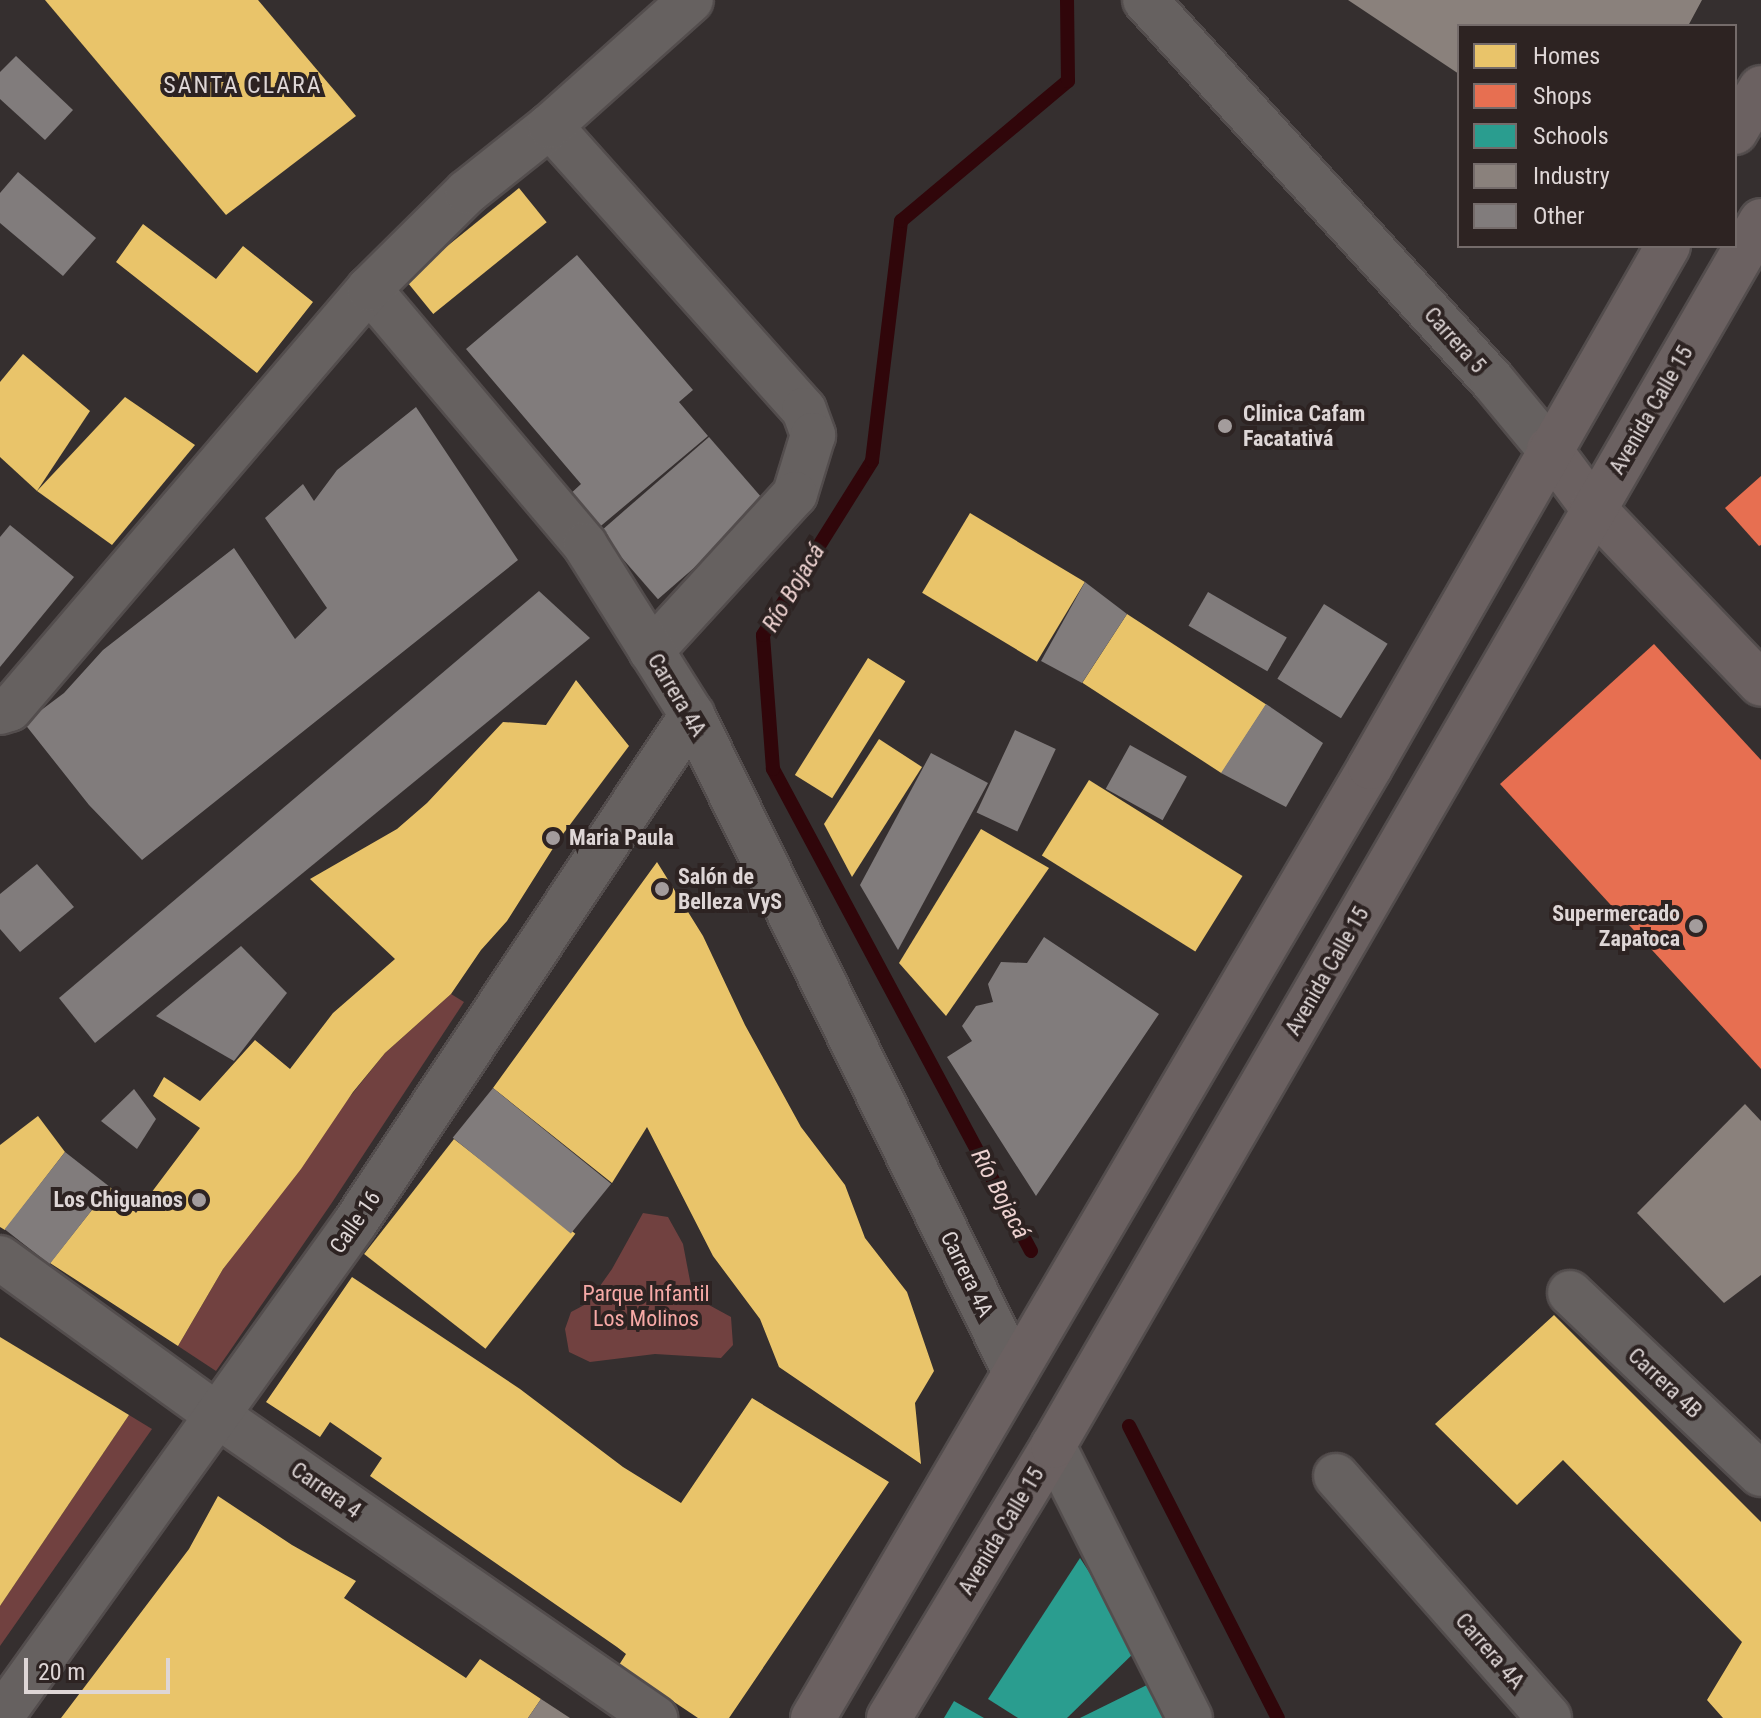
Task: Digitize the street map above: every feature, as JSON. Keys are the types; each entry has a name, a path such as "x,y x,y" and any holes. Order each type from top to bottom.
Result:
{"main road":[{"path":"1737,129 1761,88"},
{"name":"Avenida Calle 15","path":"889,1718 1063,1428 1761,221"},
{"path":"813,1718 1370,767 1549,449 1667,248"},
{"name":"Carrera 5","path":"1549,449 1593,508 1761,684"}],"street":[{"path":"0,712 10,709 369,289 467,192 550,126 691,0"},
{"name":"Carrera 5","path":"1145,0 1492,380 1549,449"},
{"path":"550,126 804,410 813,435 795,494 651,651"},
{"name":"Carrera 4A","path":"369,289 585,545 692,715 1025,1352"},
{"name":"Calle 16","path":"0,1718 355,1223 692,715"},
{"name":"Carrera 4","path":"0,1258 217,1415 655,1718"},
{"name":"Carrera 4B","path":"1570,1293 1761,1474"},
{"path":"1063,1428 1190,1718"},
{"name":"Carrera 4A","path":"1336,1476 1549,1718"}],"green space":[{"path":"451,994 464,1002 216,1371 178,1346 223,1269 340,1109 385,1053"},
{"name":"Parque Infantil Los Molinos","path":"643,1213 668,1217 683,1244 691,1286 709,1305 731,1317 733,1345 721,1358 655,1354 590,1362 569,1352 565,1329 571,1312 588,1303 612,1269"},
{"path":"129,1415 152,1429 0,1646 0,1606"}],"building: Homes":[{"path":"45,0 258,0 356,116 226,215"},
{"path":"519,188 547,222 433,314 406,280"},
{"path":"143,224 216,279 243,246 313,302 257,373 116,262"},
{"path":"23,354 90,411 37,491 0,457 0,382"},
{"path":"125,397 195,445 112,545 37,491"},
{"path":"970,513 1085,582 1037,662 922,593"},
{"path":"1127,614 1266,704 1222,773 1082,683"},
{"path":"868,658 905,681 832,798 795,775"},
{"path":"576,680 629,746 557,842 507,921 481,950 451,994 385,1053 353,1092 301,1169 223,1269 178,1346 50,1263 110,1187 136,1213 200,1128 153,1096 164,1077 200,1101 255,1040 290,1069 333,1013 395,959 310,879 397,829 427,803 503,722 546,725"},
{"path":"879,739 922,767 852,877 824,824"},
{"path":"1089,780 1242,876 1195,951 1042,855"},
{"path":"981,829 1049,868 946,1016 899,963"},
{"path":"657,862 703,936 745,1025 801,1127 845,1185 865,1238 907,1292 934,1371 915,1403 921,1464 779,1367 760,1319 713,1256 647,1127 612,1183 493,1088"},
{"path":"38,1116 65,1152 5,1230 0,1227 0,1145"},
{"path":"454,1139 575,1234 485,1349 364,1254"},
{"path":"352,1277 520,1389 623,1467 681,1503 752,1398 889,1482 729,1718 698,1718 619,1665 626,1654 617,1647 370,1476 382,1458 330,1422 320,1437 266,1402"},
{"path":"1554,1315 1761,1522 1761,1718 1723,1718 1707,1700 1742,1642 1563,1460 1517,1505 1435,1424"},
{"path":"0,1337 129,1415 0,1606"},
{"path":"218,1496 292,1545 356,1581 344,1598 466,1678 480,1659 541,1699 528,1718 61,1718 189,1549"}],"building: Shops":[{"path":"1761,476 1761,545 1759,546 1725,508"},
{"name":"Supermercado Zapatoca","path":"1654,644 1761,760 1761,1069 1500,784"}],"building: Schools":[{"path":"1080,1558 1139,1648 1067,1718 1018,1718 988,1699"},
{"path":"1153,1682 1171,1718 1080,1718"},
{"path":"954,1701 984,1718 944,1718"}],"building: Industry":[{"path":"1348,0 1702,0 1689,24 1457,24 1457,73"},
{"path":"1745,1104 1761,1121 1761,1275 1724,1303 1637,1213"},
{"path":"541,1699 570,1718 528,1718"}],"building: Other":[{"path":"16,56 73,110 45,140 0,99 0,72"},
{"path":"18,172 96,238 63,276 0,223 0,193"},
{"path":"577,255 693,390 679,402 708,436 596,530 568,496 581,484 466,349"},
{"path":"416,407 518,560 142,860 89,805 24,723 64,693 103,650 234,548 295,639 327,608 265,518 303,484 314,501 337,470"},
{"path":"709,437 767,504 658,599 600,532"},
{"path":"10,525 74,577 0,667 0,537"},
{"path":"1085,582 1127,614 1082,683 1041,661"},
{"path":"539,591 590,638 95,1043 59,998"},
{"path":"1208,592 1287,638 1267,671 1188,626"},
{"path":"1324,604 1388,644 1341,718 1277,679"},
{"path":"1266,704 1323,743 1286,807 1221,773"},
{"path":"1015,730 1056,749 1017,831 977,812"},
{"path":"1130,745 1187,777 1163,820 1106,789"},
{"path":"931,753 988,783 898,950 860,885"},
{"path":"37,864 74,907 20,952 0,929 0,894"},
{"path":"1044,937 1159,1014 1036,1196 947,1057 972,1041 962,1026 976,1006 993,1002 988,984 1001,962 1027,963"},
{"path":"241,946 287,993 234,1061 156,1016"},
{"path":"493,1088 611,1184 571,1233 453,1138"},
{"path":"134,1089 156,1119 137,1149 101,1121"},
{"path":"65,1152 110,1187 50,1264 5,1229"}],"waterway":[{"name":"Río Bojacá","path":"1031,1251 773,769 763,635 872,461 901,221 1068,81 1067,0"},
{"name":"Río Bojacá","path":"1129,1426 1278,1718"}],"place":[{"name":"Clinica Cafam Facatativá","path":"1225,426"},
{"name":"Maria Paula","path":"553,838"},
{"name":"Salón de Belleza VyS","path":"662,889"},
{"name":"Supermercado Zapatoca","path":"1696,926"},
{"name":"Los Chiguanos","path":"199,1200"}],"district":[{"name":"SANTA CLARA","path":"243,86"}]}
